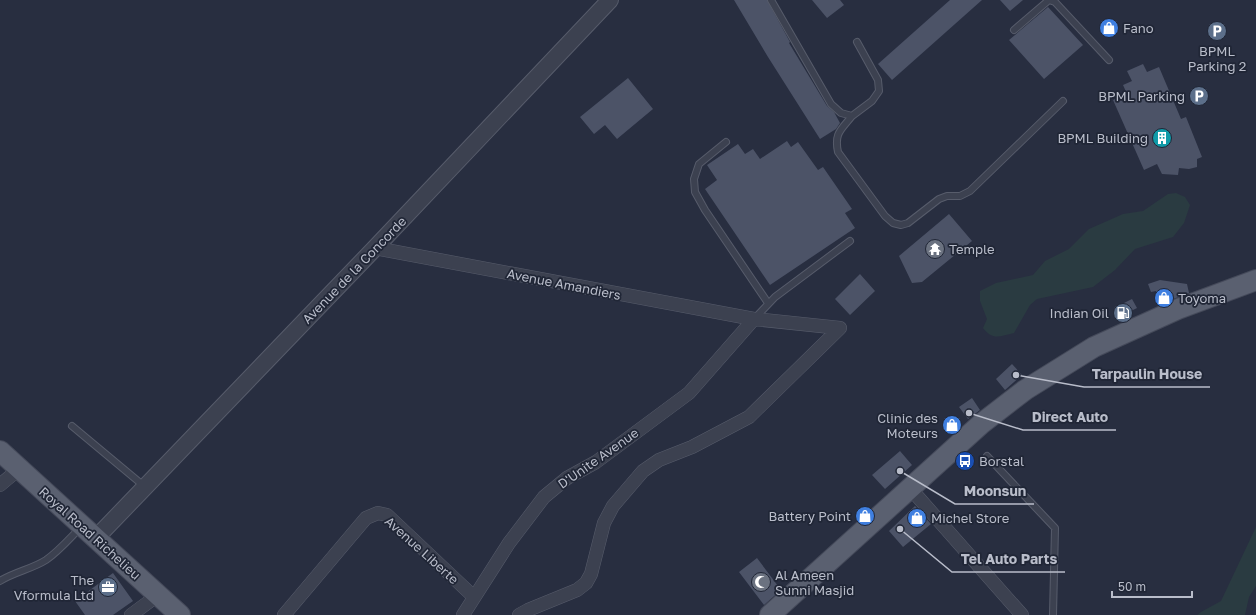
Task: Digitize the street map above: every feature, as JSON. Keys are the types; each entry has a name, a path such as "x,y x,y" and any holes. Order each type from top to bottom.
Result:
{"main road":[{"path":"777,613 910,488 999,408 1094,347 1178,309 1256,280"},
{"name":"Royal Road Richelieu","path":"0,451 180,615"}],"street":[{"name":"Avenue de la Concorde","path":"89,532 146,487 610,0"},
{"name":"Avenue Amandiers","path":"375,248 754,319 840,328 749,417 692,447 659,460 643,471 613,506 604,523 591,574 586,583 577,590 519,615"},
{"name":"D'Unite Avenue","path":"463,615 509,543 544,497 567,478 596,462 689,393 754,319"},
{"path":"0,485 20,469"},
{"path":"910,488 1019,614"},
{"name":"Avenue Liberte","path":"284,615 366,518 378,513 387,515 474,597"},
{"path":"131,615 158,595"}],"lane":[{"path":"770,0 831,104 841,113 852,116"},
{"path":"1014,30 1049,0 1055,2 1109,60"},
{"path":"857,42 878,80 879,91 872,101 852,116 838,133 836,142 838,152 885,216 894,223 901,225 908,223 939,199 947,196 960,196 970,191 1063,101"},
{"path":"726,142 699,164 694,179 695,192 705,210 768,303"},
{"path":"754,319 775,297 850,241"},
{"path":"72,426 146,487"},
{"path":"987,456 1055,528 1053,615"},
{"path":"0,581 13,573 29,568 46,559 89,532"}],"shaded area":[{"path":"1176,193 1185,197 1190,205 1184,223 1173,237 1135,249 1115,270 1093,287 1037,299 1030,305 1014,333 994,336 990,335 983,328 987,319 980,301 980,291 996,283 1033,275 1045,261 1069,249 1089,229 1123,214 1143,211 1168,194"},
{"path":"1256,527 1256,586 1249,597 1245,615 1197,615 1221,601"}],"building":[{"path":"734,0 767,0 790,42 789,43 827,106 834,112 840,123 836,129 820,139"},
{"path":"812,0 840,0 844,5 827,18"},
{"path":"950,0 982,0 892,80 878,64"},
{"path":"1000,0 1023,0 1010,11"},
{"path":"1048,7 1083,45 1044,79 1009,40"},
{"name":"BPML Building","path":"1143,64 1147,72 1159,67 1181,119 1186,117 1202,157 1197,159 1197,167 1189,169 1179,168 1178,175 1162,174 1157,164 1144,170 1113,100 1127,94 1123,85 1132,81 1127,71"},
{"path":"628,78 653,109 617,139 605,125 594,134 580,117"},
{"path":"787,141 791,147 798,142 818,170 823,167 852,209 845,213 855,228 770,285 705,189 717,180 707,165 738,144 745,154 753,149 760,159"},
{"name":"Temple","path":"949,214 972,241 922,282 912,283 899,256"},
{"path":"860,274 875,291 850,315 835,299"},
{"path":"1160,280 1187,284 1189,293 1160,304 1156,291 1151,292 1148,284"},
{"path":"1132,299 1137,308 1119,317 1114,308"},
{"path":"1012,364 1022,375 1005,390 996,379"},
{"path":"972,398 980,410 968,419 959,407"},
{"path":"900,451 912,465 885,489 872,475"},
{"path":"915,506 931,524 903,547 889,531"},
{"name":"Al Ameen Sunni Masjid","path":"757,558 781,590 764,605 739,572"},
{"name":"The Vformula Ltd","path":"113,573 133,601 113,615 85,615 75,601"}],"place":[{"name":"Fano","path":"1109,28"},
{"name":"BPML Parking 2","path":"1217,31"},
{"name":"BPML Parking","path":"1199,96"},
{"name":"BPML Building","path":"1162,138"},
{"name":"Temple","path":"935,249"},
{"name":"Toyoma","path":"1164,298"},
{"name":"Indian Oil","path":"1123,313"},
{"name":"Tarpaulin House","path":"1016,375"},
{"name":"Direct Auto","path":"969,413"},
{"name":"Clinic des Moteurs","path":"952,425"},
{"name":"Borstal","path":"965,461"},
{"name":"Moonsun","path":"900,471"},
{"name":"Battery Point","path":"865,516"},
{"name":"Michel Store","path":"917,518"},
{"name":"Tel Auto Parts","path":"900,529"},
{"name":"Al Ameen Sunni Masjid","path":"761,582"},
{"name":"The Vformula Ltd","path":"108,587"}]}
